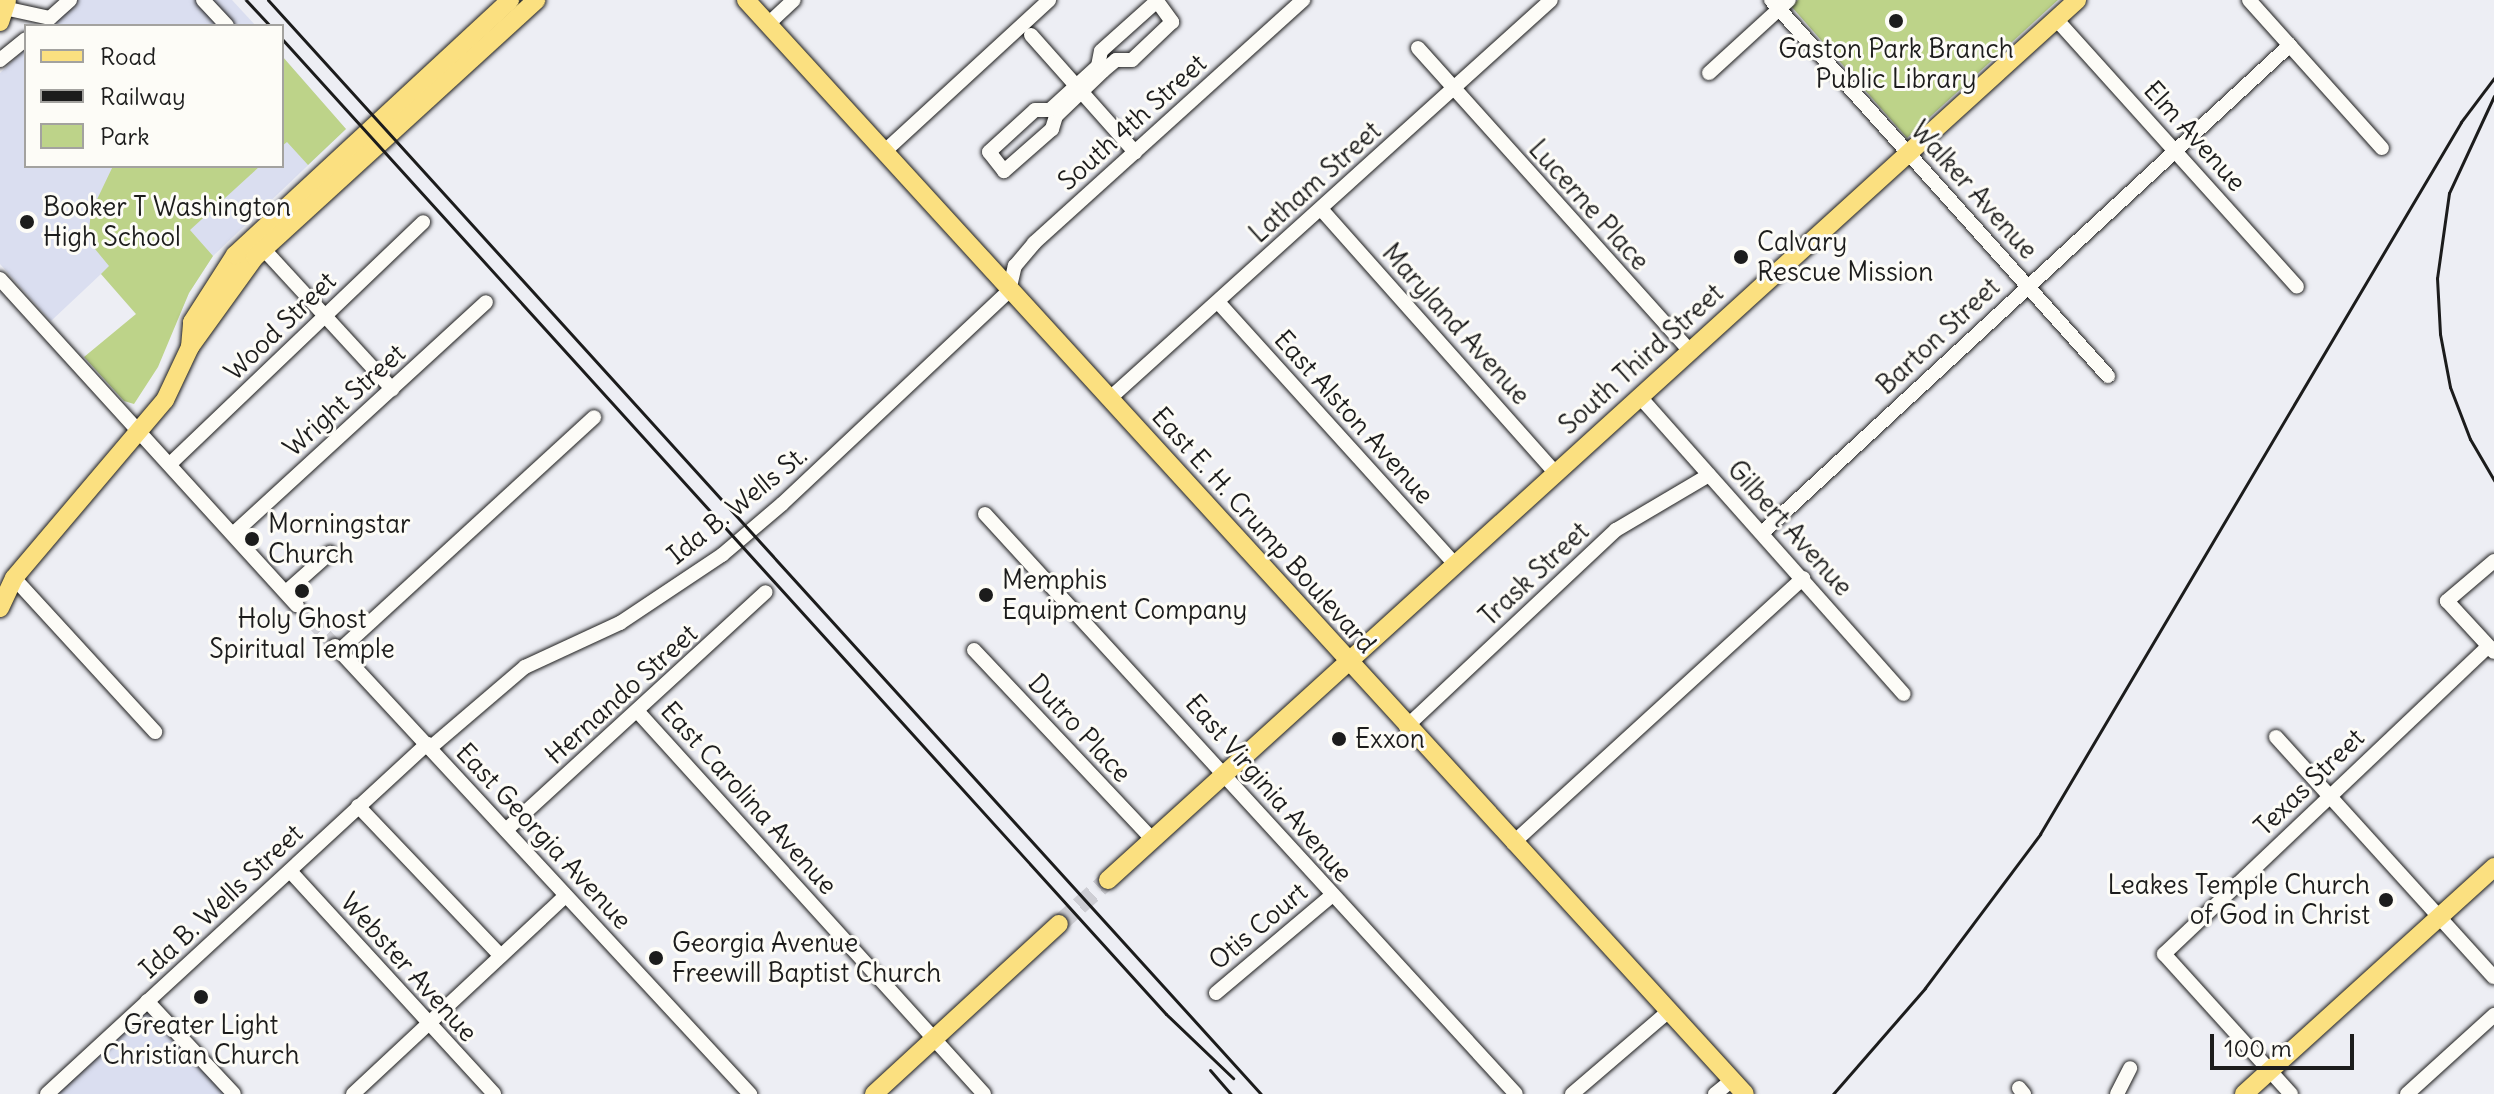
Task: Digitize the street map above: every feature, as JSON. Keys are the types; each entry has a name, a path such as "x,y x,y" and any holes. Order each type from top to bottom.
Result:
{"main road":[{"path":"0,608 7,581 140,434 165,400 190,347 258,243 510,0"},
{"path":"258,243 536,0"},
{"name":"East E. H. Crump Boulevard","path":"746,0 1406,727 1745,1094"},
{"name":"South Third Street","path":"1108,880 1554,471 1691,352 2077,0"},
{"path":"2244,1094 2494,867"},
{"path":"874,1094 1059,924"}],"street":[{"path":"4,10 45,22 70,0"},
{"path":"203,0 225,24"},
{"path":"768,24 794,0"},
{"path":"885,151 1049,0"},
{"name":"South 4th Street","path":"1009,291 1015,266 1034,243 1303,0"},
{"name":"Latham Street","path":"1109,399 1551,0"},
{"path":"2249,0 2382,148"},
{"path":"1053,113 1035,110 989,152 1004,171 1052,129 1053,113 1101,68 1116,60 1132,60 1172,22 1157,1 1101,51 1101,68"},
{"path":"1709,73 1780,3"},
{"name":"Walker Avenue","path":"1780,3 2108,376"},
{"name":"Elm Avenue","path":"2056,19 2297,287"},
{"path":"1031,35 1135,152"},
{"path":"0,60 24,41"},
{"name":"Barton Street","path":"1762,533 2290,45"},
{"name":"Lucerne Place","path":"1418,48 1691,352"},
{"name":"Maryland Avenue","path":"1321,209 1554,471"},
{"name":"Wood Street","path":"170,464 423,222"},
{"path":"258,243 328,315 392,389"},
{"path":"0,279 297,605"},
{"name":"Ida B. Wells St.","path":"428,746 525,667 620,623 722,555 1009,291"},
{"name":"Wright Street","path":"233,534 486,302"},
{"name":"East Alston Avenue","path":"1218,302 1454,563"},
{"name":"Gilbert Avenue","path":"1640,397 1904,694"},
{"name":"East Georgia Avenue","path":"594,417 337,648 750,1094"},
{"name":"Trask Street","path":"1406,727 1616,530 1709,475"},
{"name":"East Virginia Avenue","path":"985,514 1226,772 1331,896 1516,1094"},
{"path":"286,592 330,553"},
{"path":"2491,649 2447,601 2494,561"},
{"path":"1513,843 1803,578"},
{"path":"7,581 155,732"},
{"name":"Hernando Street","path":"506,830 639,713 766,592"},
{"name":"Texas Street","path":"2269,1071 2164,954 2330,795 2491,649"},
{"name":"Dutro Place","path":"974,650 1152,839"},
{"name":"East Carolina Avenue","path":"639,713 984,1094"},
{"path":"2276,737 2494,977"},
{"name":"Ida B. Wells Street","path":"47,1094 358,806 428,746"},
{"path":"358,806 501,956"},
{"name":"Webster Avenue","path":"290,871 494,1094"},
{"path":"353,1094 565,896"},
{"name":"Otis Court","path":"1216,993 1331,896"},
{"path":"147,1001 234,1094"},
{"path":"1572,1094 1669,1011"},
{"path":"2407,1094 2494,1015"},
{"path":"2117,1094 2130,1068"},
{"path":"2269,1071 2291,1094"},
{"path":"1715,1094 1732,1080"}],"shaded area":[{"path":"78,0 232,0 254,24 52,24"},
{"path":"24,50 24,168 284,168 284,58 346,129 213,256 189,293 165,347 101,274 51,321 0,264 0,73"},
{"path":"146,1007 228,1094 55,1094"}],"green space":[{"path":"1798,0 2058,0 1907,138 1791,6"},
{"path":"284,58 346,129 308,165 287,142 284,144"},
{"path":"112,168 258,168 190,230 213,256 189,293 158,367 134,404 124,401 84,357 136,314 101,274 109,266 95,249 89,230 91,212"}],"tunnel":[{"path":"297,605 335,646"},
{"path":"1059,924 1108,880"}],"railway":[{"path":"246,0 268,24"},
{"path":"268,0 1261,1094"},
{"path":"284,41 1166,1014 1233,1078"},
{"path":"1833,1094 1925,988 2040,834 2461,122 2494,78"},
{"path":"2494,96 2449,193 2437,278 2440,334 2450,387 2470,439 2494,480"},
{"path":"1210,1070 1231,1094"}],"place":[{"name":"Gaston Park Branch Public Library","path":"1896,21"},
{"name":"Booker T Washington High School","path":"27,222"},
{"name":"Calvary Rescue Mission","path":"1741,257"},
{"name":"Morningstar Church","path":"252,539"},
{"name":"Holy Ghost Spiritual Temple","path":"302,591"},
{"name":"Memphis Equipment Company","path":"986,595"},
{"name":"Exxon","path":"1339,739"},
{"name":"Leakes Temple Church of God in Christ","path":"2386,900"},
{"name":"Georgia Avenue Freewill Baptist Church","path":"656,958"},
{"name":"Greater Light Christian Church","path":"201,997"}]}
